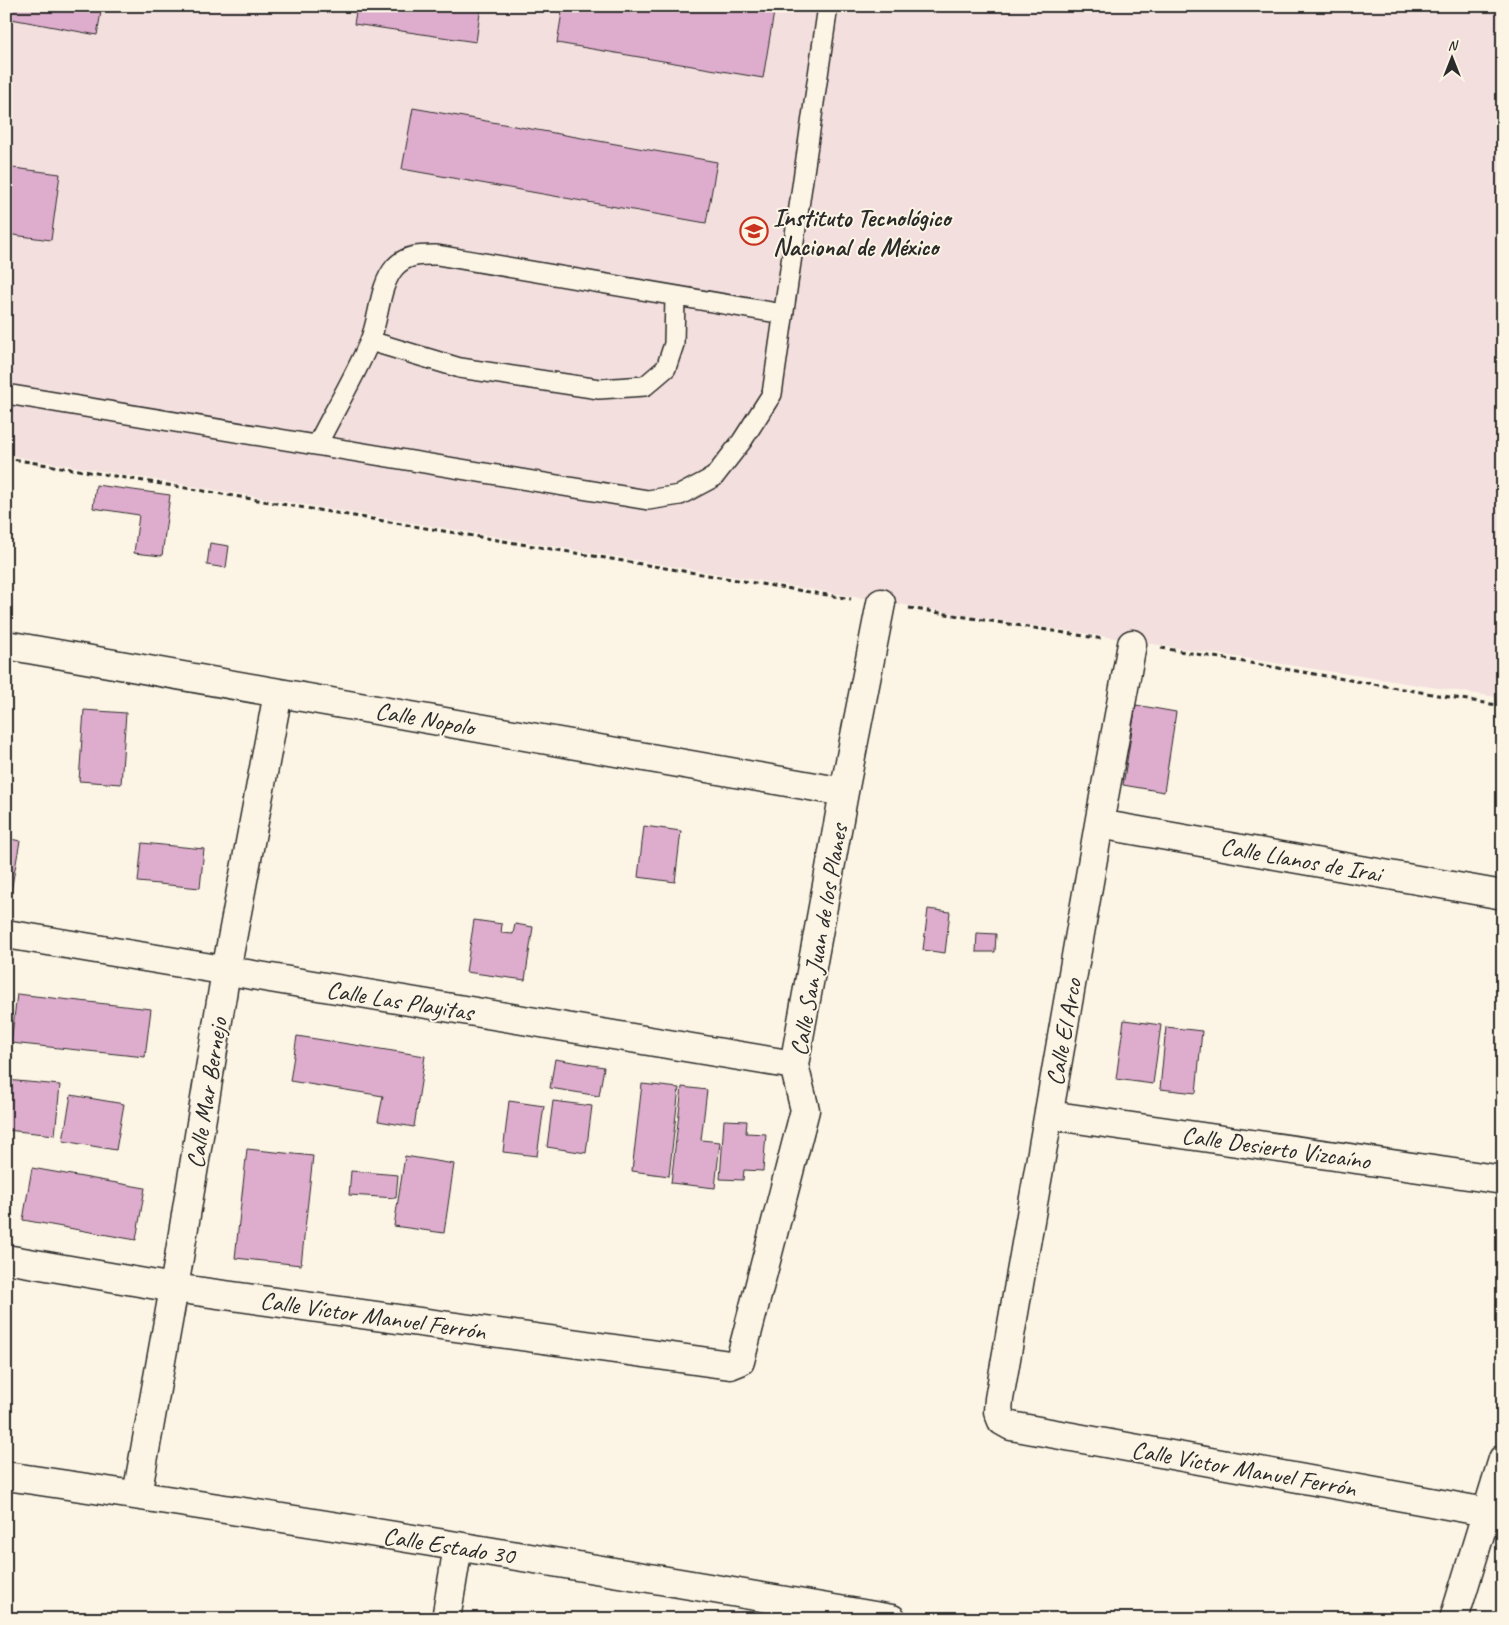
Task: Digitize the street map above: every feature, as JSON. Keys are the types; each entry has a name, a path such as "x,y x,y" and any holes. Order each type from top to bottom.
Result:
{"street":[{"name":"Calle San Juan de los Planes","path":"740,1361 805,1110 794,1065 881,603"},
{"name":"Calle El Arco","path":"1002,1421 998,1411 998,1399 1132,644"},
{"name":"Calle Nopolo","path":"6,645 844,792"},
{"name":"Calle Mar Bernejo","path":"137,1494 174,1288 226,971 278,693"},
{"name":"Calle Llanos de Irai","path":"1099,824 1503,895"},
{"name":"Calle Las Playitas","path":"6,934 794,1065"},
{"name":"Calle Desierto Vizcaíno","path":"1049,1115 1503,1180"},
{"name":"Calle Víctor Manuel Ferrón","path":"6,1260 174,1288 730,1365 740,1361"},
{"name":"Calle Víctor Manuel Ferrón","path":"1002,1421 1011,1426 1486,1512"},
{"path":"1454,1619 1503,1459"},
{"name":"Calle Estado 30","path":"6,1476 137,1494 892,1619"},
{"path":"446,1619 458,1546"}],"lane":[{"path":"6,394 648,500 680,495 714,477 742,441 772,394 828,6"},
{"path":"317,445 370,341 386,284 394,268 404,259 417,255 437,256 783,314"},
{"path":"370,341 460,368 599,389 645,386 666,368 674,344 674,296"}],"path":[{"path":"6,458 648,566 1503,706"}],"shaded area":[{"name":"Instituto Tecnológico Nacional de México","path":"6,6 1503,6 1503,698 977,617 6,455"}],"building":[{"path":"6,6 102,6 97,35 6,18"},
{"path":"357,6 481,6 476,42 354,24"},
{"path":"563,6 775,6 763,78 557,43"},
{"path":"413,108 717,162 706,223 402,169"},
{"path":"6,167 60,174 51,240 6,234"},
{"path":"96,485 170,495 162,556 134,553 139,515 93,508"},
{"path":"210,543 229,546 226,568 207,565"},
{"path":"1136,705 1176,712 1164,792 1123,785"},
{"path":"84,710 126,713 121,784 79,781"},
{"path":"644,826 681,831 675,882 638,877"},
{"path":"6,838 20,841 10,897 6,897"},
{"path":"142,843 204,849 200,888 138,882"},
{"path":"928,909 950,912 945,953 923,950"},
{"path":"474,920 502,924 501,933 513,934 515,924 533,927 525,980 466,972"},
{"path":"977,933 996,934 995,952 976,952"},
{"path":"17,994 151,1009 145,1057 11,1043"},
{"path":"1124,1020 1161,1025 1153,1084 1116,1079"},
{"path":"1166,1027 1202,1031 1196,1093 1160,1089"},
{"path":"297,1036 425,1056 414,1127 378,1121 383,1096 290,1081"},
{"path":"555,1059 604,1067 599,1096 550,1088"},
{"path":"6,1080 60,1085 55,1135 6,1130"},
{"path":"642,1084 679,1088 669,1176 632,1171"},
{"path":"682,1087 707,1090 701,1140 720,1142 715,1188 671,1183"},
{"path":"71,1095 124,1104 116,1150 63,1141"},
{"path":"509,1101 544,1106 537,1156 503,1152"},
{"path":"553,1101 592,1106 586,1153 547,1147"},
{"path":"724,1120 747,1121 746,1133 766,1134 763,1171 744,1170 743,1180 720,1179"},
{"path":"247,1149 313,1156 301,1265 235,1258"},
{"path":"405,1156 454,1164 444,1233 394,1226"},
{"path":"32,1168 145,1188 136,1240 23,1220"},
{"path":"351,1171 398,1175 396,1198 349,1195"}],"place":[{"name":"Instituto Tecnológico Nacional de México","path":"754,231"}]}
